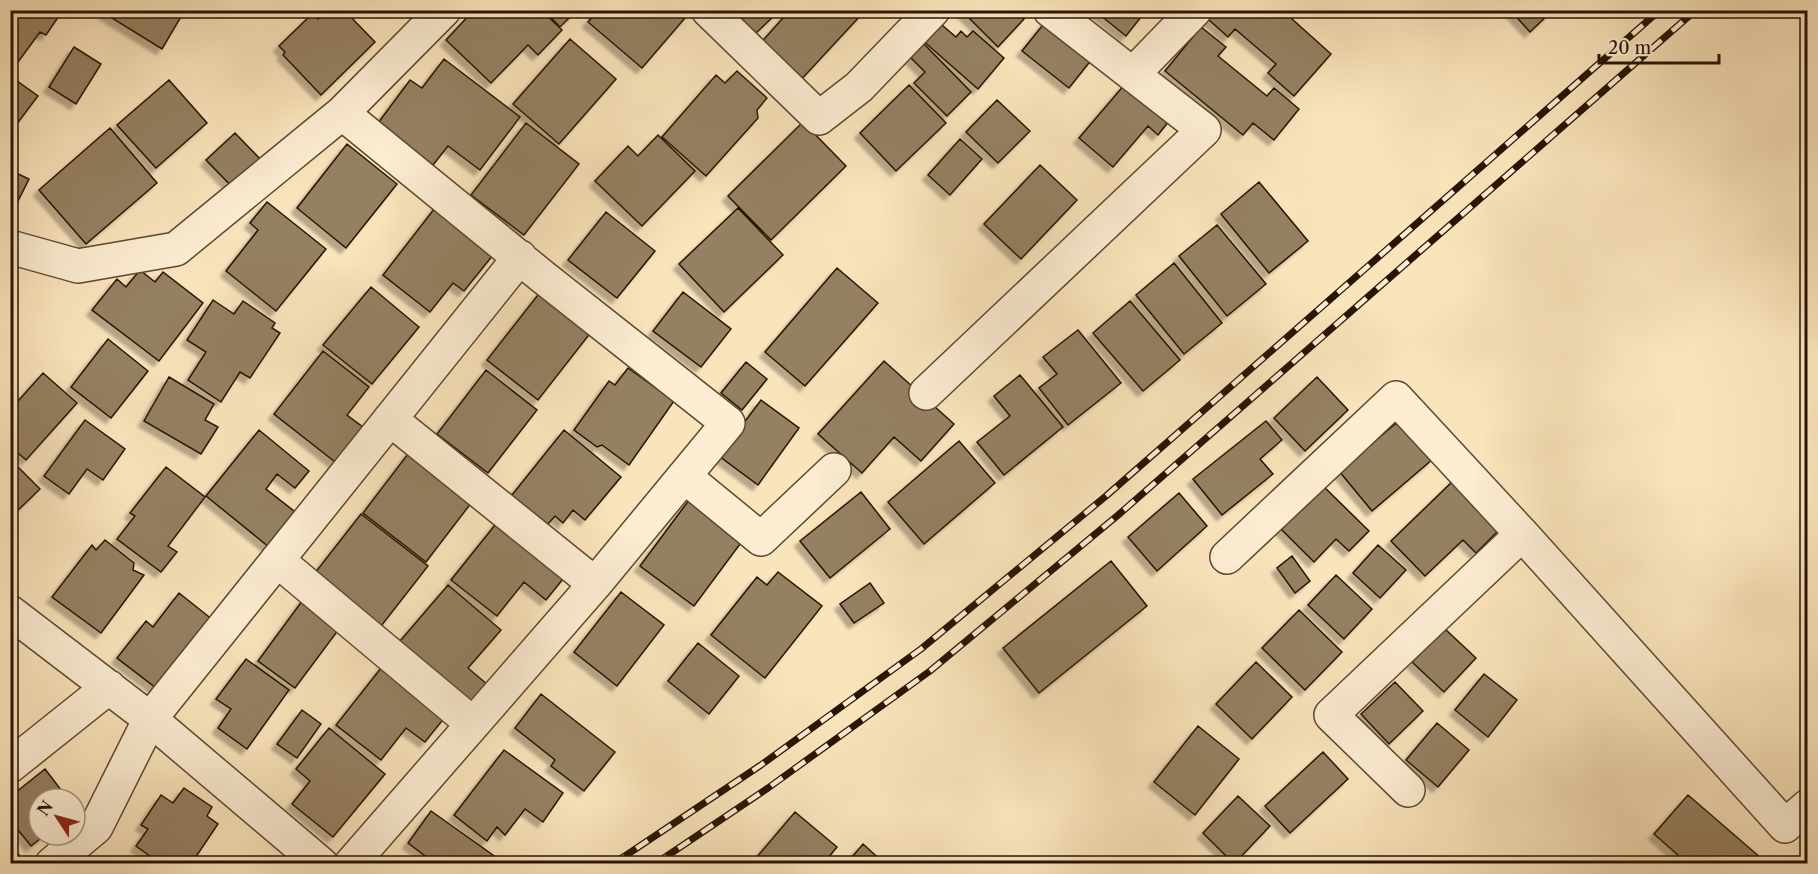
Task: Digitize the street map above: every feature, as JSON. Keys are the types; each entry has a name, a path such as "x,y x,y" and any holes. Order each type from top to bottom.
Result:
{"street":[{"path":"10,248 78,266 176,249 342,113 444,10"},
{"path":"708,10 819,118 859,87 933,10"},
{"path":"926,393 1204,130 1050,10"},
{"path":"1133,74 1196,10"},
{"path":"342,113 728,423 596,584 351,864"},
{"path":"52,864 96,827 150,719 520,257"},
{"path":"1227,557 1396,399 1522,534 1785,826 1808,806"},
{"path":"390,419 596,584"},
{"path":"684,476 761,539 834,470"},
{"path":"1408,790 1331,715 1522,534"},
{"path":"277,560 473,724"},
{"path":"10,612 150,719 321,864"},
{"path":"10,766 110,687"}],"building":[{"path":"10,10 63,10 46,35 40,32 18,62 10,57"},
{"path":"99,10 185,10 162,49"},
{"path":"327,10 344,10 375,42 321,95 283,55 285,52 279,46 312,14 318,19"},
{"path":"474,10 541,10 562,30 538,55 528,45 491,83 446,40"},
{"path":"544,10 577,10 560,27"},
{"path":"598,10 691,11 642,68 588,22"},
{"path":"734,10 780,10 755,34"},
{"path":"790,10 858,10 862,14 798,83 758,46"},
{"path":"961,10 1014,10 1024,19 998,47"},
{"path":"1094,10 1144,10 1145,12 1126,36"},
{"path":"1216,10 1282,10 1331,54 1294,96 1268,73 1276,64 1235,29 1228,37 1208,19"},
{"path":"1510,10 1553,10 1530,32"},
{"path":"936,20 956,37 961,31 967,37 973,31 1004,58 978,89 921,39"},
{"path":"1046,21 1092,59 1069,88 1022,51"},
{"path":"1201,27 1226,47 1218,56 1267,96 1274,88 1299,109 1274,140 1253,123 1243,135 1165,71"},
{"path":"570,39 616,79 559,144 513,104"},
{"path":"923,43 971,92 947,116 914,83 925,72 909,56"},
{"path":"74,47 101,64 76,104 49,87"},
{"path":"444,59 520,117 480,170 448,146 433,165 378,123 410,80 422,88"},
{"path":"737,71 767,98 757,110 758,118 706,176 662,137 716,75 725,83"},
{"path":"10,76 38,96 10,133"},
{"path":"169,80 207,123 156,168 117,125"},
{"path":"1125,84 1169,121 1158,135 1148,126 1113,167 1079,138"},
{"path":"909,85 946,123 896,171 860,133"},
{"path":"997,100 1030,131 998,163 966,132"},
{"path":"803,122 846,166 771,240 728,196"},
{"path":"526,123 579,164 524,235 471,195"},
{"path":"110,128 157,183 86,244 39,190"},
{"path":"235,133 265,164 237,192 206,160"},
{"path":"658,135 695,171 642,226 595,181 628,146 638,156"},
{"path":"960,139 982,159 950,195 928,175"},
{"path":"347,144 397,184 346,248 297,208"},
{"path":"1040,165 1077,200 1021,259 984,224"},
{"path":"10,170 29,179 10,217"},
{"path":"1259,182 1308,241 1269,273 1221,214"},
{"path":"267,202 326,249 276,311 226,271 258,230 250,223"},
{"path":"438,204 497,250 464,291 453,283 430,312 383,275"},
{"path":"738,208 783,255 724,312 679,264"},
{"path":"606,212 655,251 617,298 568,260"},
{"path":"1217,225 1266,284 1227,316 1179,256"},
{"path":"1174,263 1222,323 1184,354 1136,295"},
{"path":"837,268 878,303 805,386 765,352"},
{"path":"140,270 155,282 163,272 203,303 159,361 92,310 117,279 126,287"},
{"path":"371,287 419,327 372,384 323,345"},
{"path":"541,291 592,331 538,400 487,360"},
{"path":"683,292 731,329 701,367 653,331"},
{"path":"213,300 234,314 243,301 275,323 272,328 280,333 250,378 240,372 221,402 188,380 206,352 187,340"},
{"path":"1130,301 1180,360 1143,391 1093,333"},
{"path":"1078,330 1121,383 1068,425 1039,388 1057,374 1043,357"},
{"path":"108,339 148,371 111,418 71,387"},
{"path":"323,351 369,387 347,415 372,434 344,469 274,414"},
{"path":"884,361 954,424 921,461 894,437 862,473 818,434"},
{"path":"746,362 767,379 742,410 721,393"},
{"path":"628,368 674,401 629,465 602,445 597,447 574,430 609,381 615,385"},
{"path":"486,370 537,410 488,473 437,434"},
{"path":"43,373 77,403 26,460 10,446 10,410"},
{"path":"1020,375 1063,427 1004,475 977,442 1010,416 994,396"},
{"path":"169,377 214,404 205,420 218,427 201,454 144,421"},
{"path":"1317,377 1348,410 1305,451 1274,418"},
{"path":"761,400 799,428 758,485 719,456"},
{"path":"85,420 125,449 103,480 87,469 69,494 44,476"},
{"path":"1400,420 1433,459 1372,511 1339,471"},
{"path":"1266,421 1282,440 1260,459 1273,474 1222,515 1193,479"},
{"path":"259,430 309,471 295,488 277,474 266,489 303,518 275,552 206,496"},
{"path":"564,430 621,477 585,520 573,510 563,523 555,516 547,525 533,513 525,522 504,505"},
{"path":"959,441 995,483 924,544 888,502"},
{"path":"411,450 475,498 426,562 363,513"},
{"path":"10,459 40,489 10,518"},
{"path":"166,467 205,497 168,546 177,552 161,572 117,539 135,516 130,513"},
{"path":"1456,478 1502,527 1476,553 1463,540 1425,576 1391,541"},
{"path":"1318,481 1369,531 1349,551 1336,539 1314,562 1276,524"},
{"path":"861,492 890,529 830,578 800,541"},
{"path":"1179,493 1207,526 1157,571 1128,537"},
{"path":"692,496 746,536 694,606 640,566"},
{"path":"361,514 428,566 378,630 311,578"},
{"path":"503,515 571,569 546,600 524,582 497,616 451,580"},
{"path":"105,540 134,563 133,570 144,575 101,633 52,597 92,545 96,550"},
{"path":"1378,545 1406,570 1380,598 1353,573"},
{"path":"1292,556 1310,581 1295,593 1277,568"},
{"path":"1111,561 1147,606 1039,693 1003,648"},
{"path":"778,572 822,606 765,678 711,635 757,577 767,585"},
{"path":"1336,575 1372,609 1344,639 1308,605"},
{"path":"870,583 884,603 854,623 840,604"},
{"path":"448,585 501,630 468,668 488,685 468,708 395,647"},
{"path":"621,592 664,625 617,686 574,652"},
{"path":"179,593 218,624 160,691 117,658 146,621 153,627"},
{"path":"305,597 342,625 295,688 258,661"},
{"path":"1299,610 1342,652 1305,690 1262,648"},
{"path":"1444,628 1476,658 1444,692 1412,662"},
{"path":"698,643 739,676 709,714 668,681"},
{"path":"246,659 289,690 247,749 218,728 231,709 216,699"},
{"path":"1256,662 1292,697 1252,739 1216,704"},
{"path":"385,663 449,712 425,742 406,728 381,760 336,725"},
{"path":"1484,674 1517,700 1488,737 1455,710"},
{"path":"1395,682 1423,711 1389,744 1361,714"},
{"path":"541,694 615,752 584,791 551,766 555,760 515,728"},
{"path":"302,710 321,724 297,758 277,744"},
{"path":"1437,723 1469,750 1438,787 1406,760"},
{"path":"1198,726 1239,759 1195,815 1154,782"},
{"path":"329,728 385,774 333,837 292,804 310,781 296,769"},
{"path":"504,750 563,793 543,822 525,809 505,835 497,827 487,841 454,815"},
{"path":"1323,752 1348,779 1290,833 1265,806"},
{"path":"45,769 59,787 27,787 27,841 10,820 10,797"},
{"path":"184,788 212,807 207,816 218,824 191,864 161,864 136,846 148,829 141,825 161,795 173,803"},
{"path":"1688,795 1761,858 1756,864 1688,864 1654,834"},
{"path":"1238,796 1270,826 1234,864 1203,833"},
{"path":"431,811 497,858 493,864 436,864 408,843"},
{"path":"795,812 837,847 823,864 751,864"},
{"path":"863,844 885,864 846,864"},
{"path":"10,845 19,855 10,862"}],"railway":[{"path":"613,864 761,765 921,649 1106,496 1660,10"},
{"path":"655,864 768,788 930,671 1117,516 1696,10"}]}
